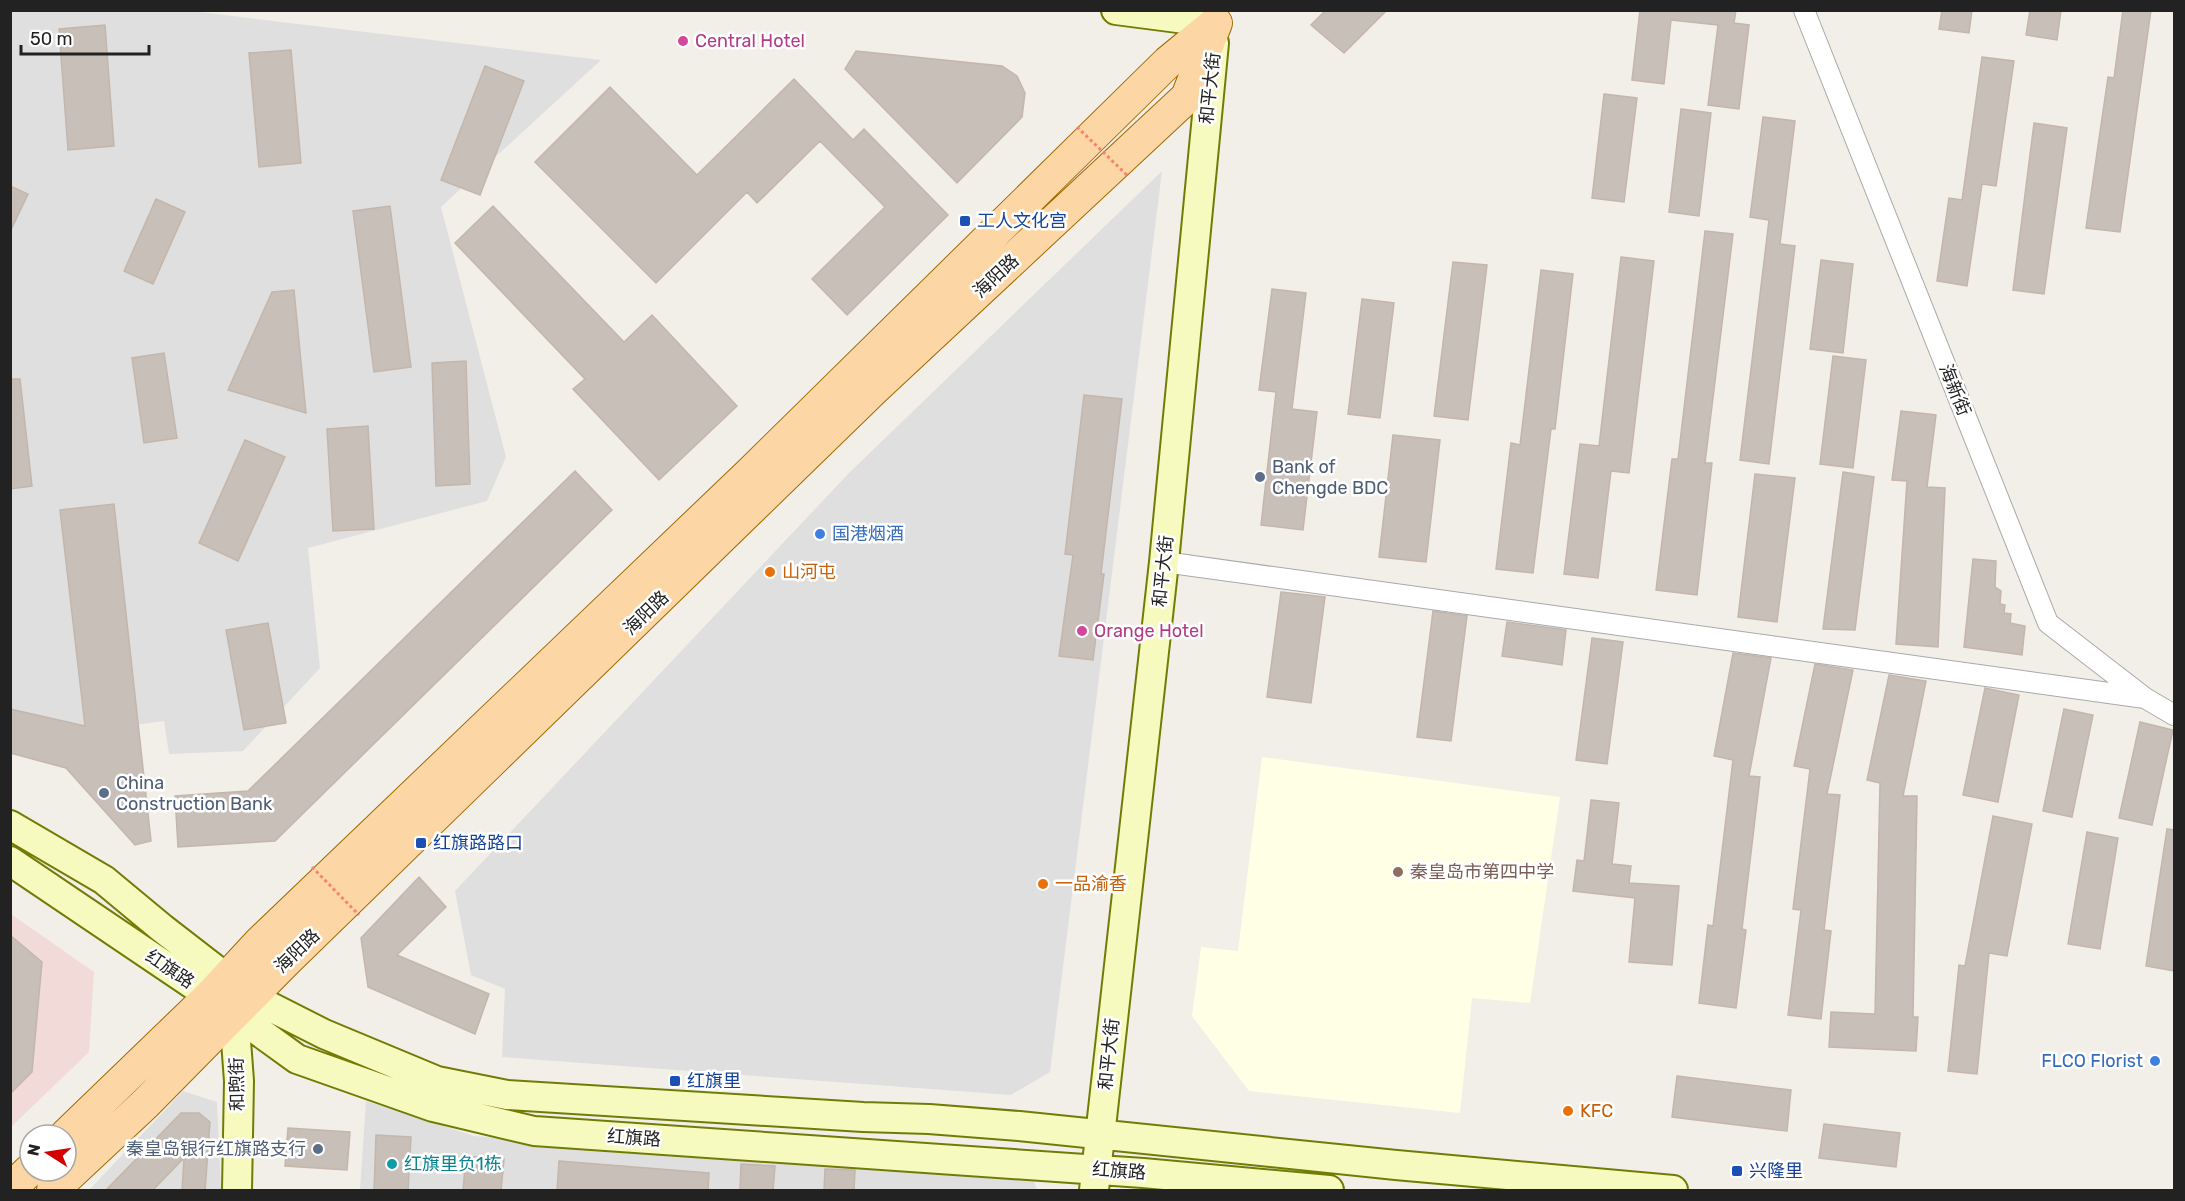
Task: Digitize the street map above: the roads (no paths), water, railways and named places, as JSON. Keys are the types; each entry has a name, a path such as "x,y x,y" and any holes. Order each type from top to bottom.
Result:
{"main road":[{"path":"1116,10 1224,17"},
{"name":"和平大街","path":"1095,1180 1224,17"},
{"name":"海阳路","path":"78,1125 230,996 1187,97 1224,17"},
{"path":"10,825 104,880 230,996 437,1081 507,1095 1019,1126 1100,1136 1673,1191"},
{"name":"红旗路","path":"10,861 230,996 297,1059 433,1107 534,1131 1095,1180 1329,1191"},
{"name":"海阳路","path":"53,1191 145,1104 230,996"},
{"name":"和煦街","path":"230,996 239,1081 237,1191"}],"street":[{"name":"海新街","path":"1804,10 2048,623 2145,698 2175,715"},
{"path":"1164,562 2145,698"}],"place":[{"name":"Central Hotel","path":"683,41"},
{"name":"工人文化宫","path":"965,221"},
{"name":"Bank of Chengde BDC","path":"1260,477"},
{"name":"国港烟酒","path":"820,534"},
{"name":"山河屯","path":"770,572"},
{"name":"Orange Hotel","path":"1082,631"},
{"name":"China Construction Bank","path":"104,793"},
{"name":"红旗路路口","path":"421,843"},
{"name":"秦皇岛市第四中学","path":"1398,872"},
{"name":"一品渝香","path":"1043,884"},
{"name":"FLCO Florist","path":"2155,1061"},
{"name":"红旗里","path":"675,1081"},
{"name":"KFC","path":"1568,1111"},
{"name":"秦皇岛银行红旗路支行","path":"318,1149"},
{"name":"红旗里负1栋","path":"392,1164"},
{"name":"兴隆里","path":"1737,1171"}]}
